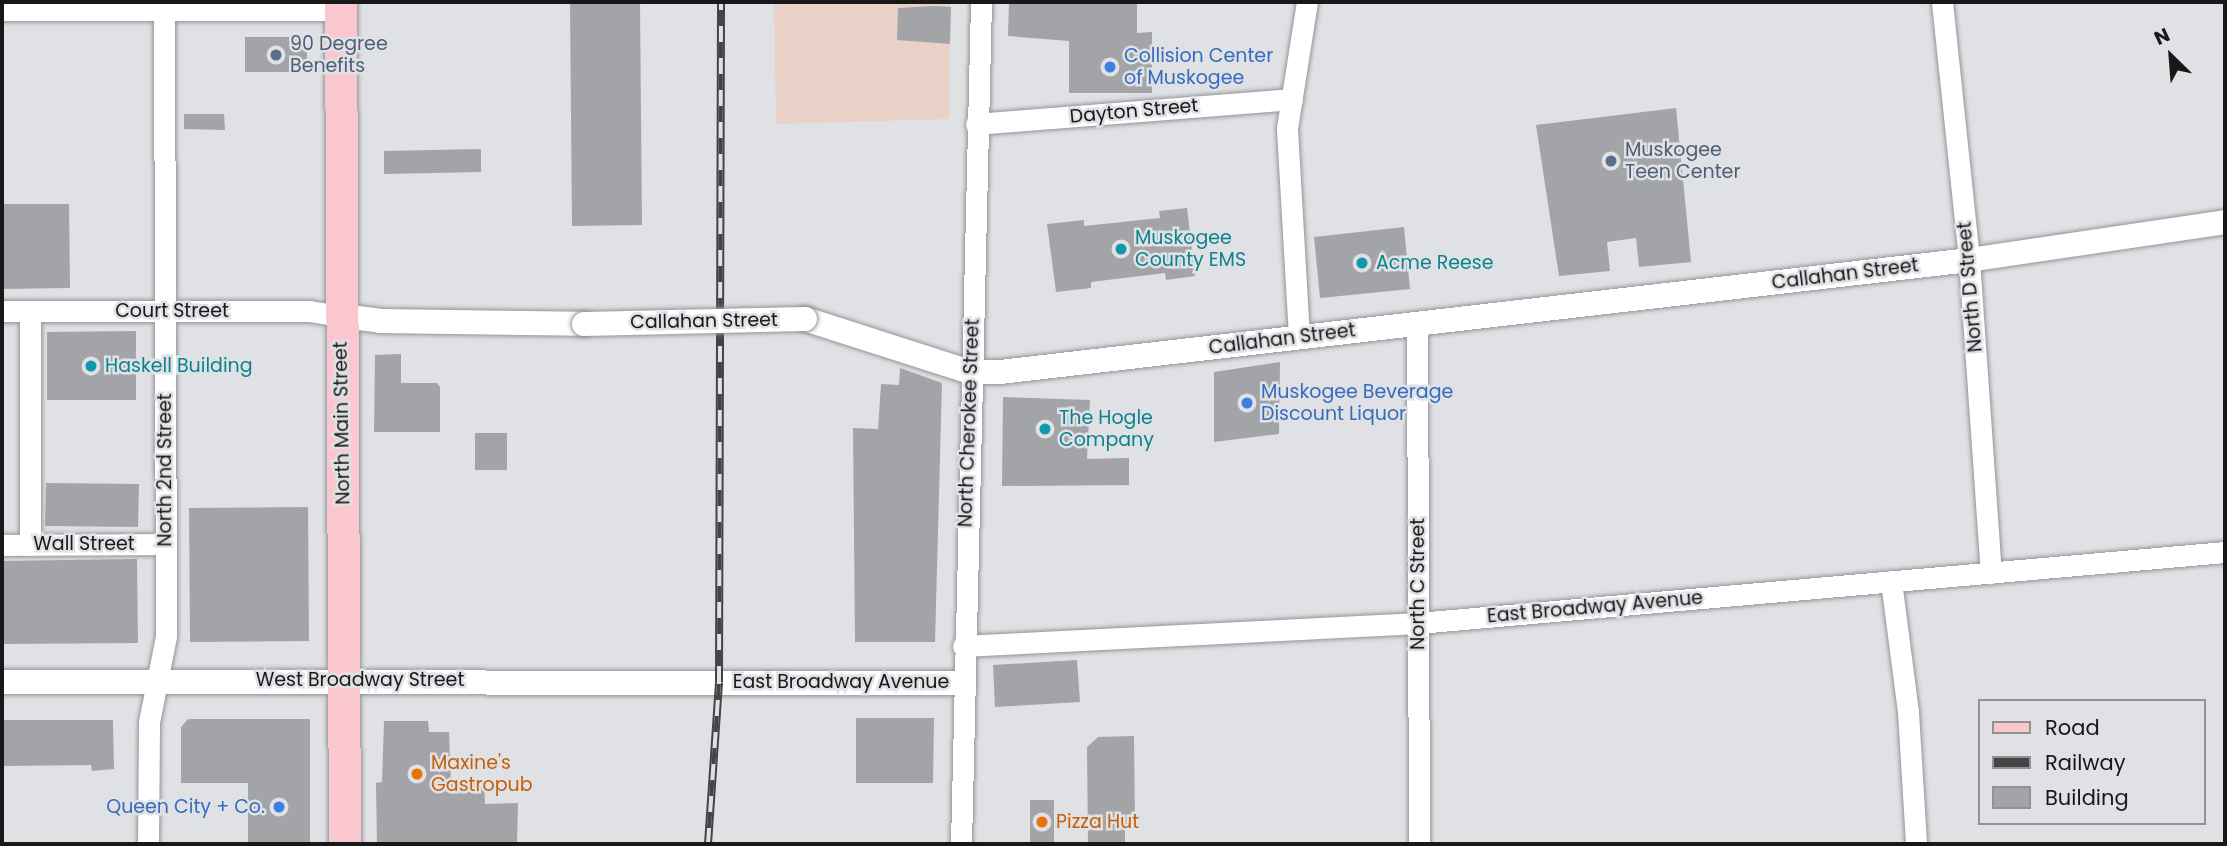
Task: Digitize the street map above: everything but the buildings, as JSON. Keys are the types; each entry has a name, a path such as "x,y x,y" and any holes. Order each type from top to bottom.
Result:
{"main road":[{"name":"North Main Street","path":"342,6 345,844"}],"street":[{"name":"North Cherokee Street","path":"961,844 962,682 981,2"},
{"path":"1299,337 1287,128 1307,2"},
{"name":"North D Street","path":"1941,2 1969,260 1991,573"},
{"path":"2,10 342,6"},
{"name":"North 2nd Street","path":"148,844 149,722 166,636 164,10"},
{"name":"Dayton Street","path":"976,124 1292,99"},
{"name":"Callahan Street","path":"342,316 380,321 584,324 806,319 970,372 1969,260 2225,222"},
{"name":"Court Street","path":"2,311 309,310 342,316"},
{"path":"30,311 30,545"},
{"name":"North C Street","path":"1416,324 1419,844"},
{"name":"Wall Street","path":"2,545 166,544"},
{"name":"East Broadway Avenue","path":"963,646 1418,623 2225,552"},
{"path":"1891,581 1908,712 1916,844"},
{"name":"West Broadway Street","path":"2,682 345,679 719,682"},
{"name":"East Broadway Avenue","path":"719,682 962,682"}],"shaded area":[{"path":"774,2 950,2 949,119 776,124"}],"railway":[{"path":"708,844 719,682 721,2"}],"place":[{"name":"90 Degree Benefits","path":"276,55"},
{"name":"Collision Center of Muskogee","path":"1110,67"},
{"name":"Muskogee Teen Center","path":"1611,161"},
{"name":"Muskogee County EMS","path":"1121,249"},
{"name":"Acme Reese","path":"1362,263"},
{"name":"Haskell Building","path":"91,366"},
{"name":"Muskogee Beverage Discount Liquor","path":"1247,403"},
{"name":"The Hogle Company","path":"1045,429"},
{"name":"Maxine's Gastropub","path":"417,774"},
{"name":"Queen City + Co.","path":"279,807"},
{"name":"Pizza Hut","path":"1042,822"}]}
